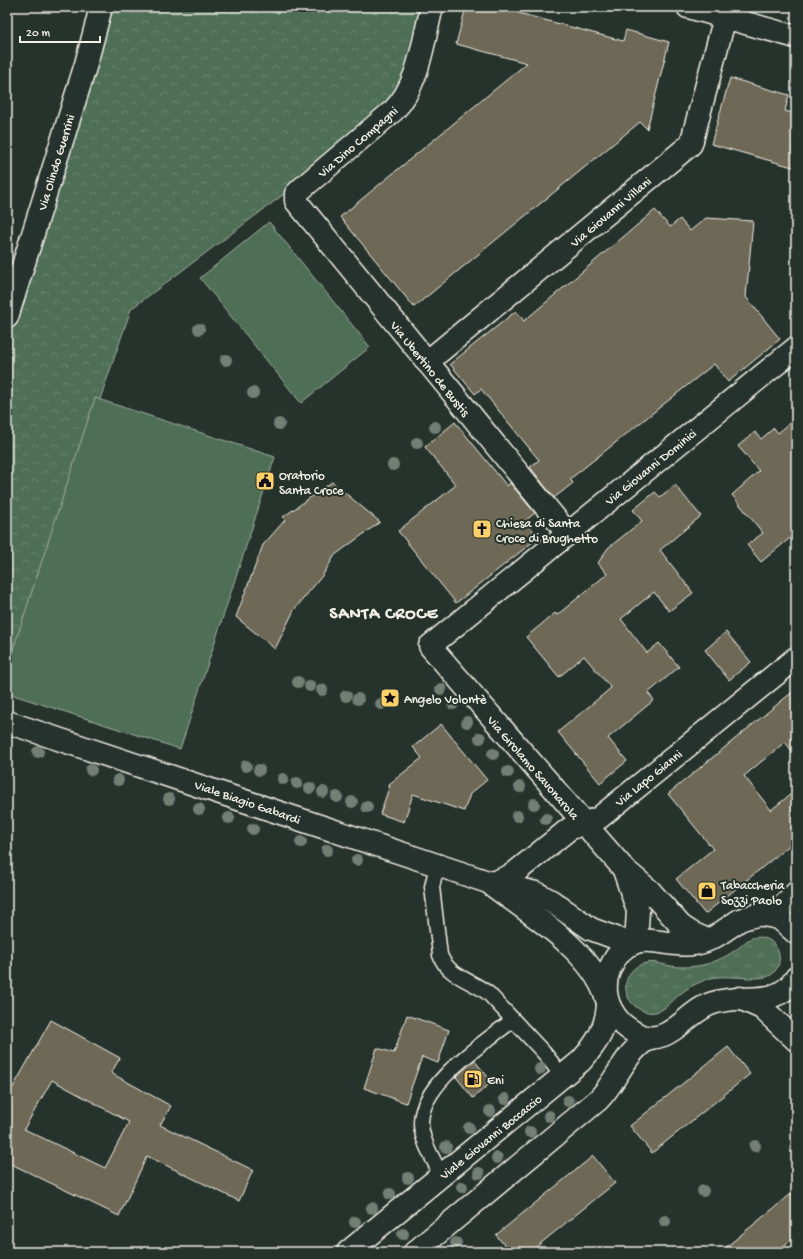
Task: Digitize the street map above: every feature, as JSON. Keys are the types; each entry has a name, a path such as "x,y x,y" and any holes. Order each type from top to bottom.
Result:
{"street":[{"name":"Via Olindo Guerrini","path":"7,317 86,64 101,7"},
{"name":"Via Dino Compagni","path":"296,201 296,194 300,190 405,99 412,86 432,7"},
{"path":"688,7 796,37"},
{"name":"Via Giovanni Villani","path":"427,362 691,144 725,17"},
{"name":"Via Ubertino de Bustis","path":"296,201 568,534"},
{"name":"Via Giovanni Dominici","path":"430,646 796,348"},
{"name":"Via Girolamo Savonarola","path":"430,646 624,869 654,895 682,926 690,932 707,940"},
{"name":"Via Lapo Gianni","path":"491,882 512,875 569,829 599,818 796,658"},
{"name":"Viale Biagio Gabardi","path":"7,722 437,865 491,882 527,890 542,896 591,929 634,943"},
{"name":"Via Girolamo Savonarola","path":"624,869 638,911 634,943"},
{"name":"Viale Biagio Gabardi","path":"491,882 561,938 601,982 607,1000"},
{"path":"634,943 651,940 688,944 707,940 741,920 782,907 796,893"},
{"path":"758,914 779,918 796,933"},
{"name":"Viale Giovanni Boccaccio","path":"348,1252 581,1061 600,1037 606,1021 606,981 610,969 616,957 634,943"},
{"path":"415,1252 598,1100 613,1083 634,1050 650,1038 669,1033 696,1011 707,1005 721,1000 772,997 796,984"},
{"path":"740,998 762,1008 796,1040"},
{"path":"607,1000 615,1016 624,1026 636,1034 650,1038"}],"lane":[{"path":"437,865 432,887 440,955 443,963 452,972 484,990 545,1054 563,1077"},
{"path":"441,1175 422,1132 422,1116 428,1097 449,1072 513,1020"}],"green space":[{"path":"112,7 424,7 400,89 380,122 131,309 7,670 7,337"},
{"path":"269,222 370,347 301,403 200,278"},
{"path":"95,398 275,457 180,749 7,693 7,668"},
{"path":"757,937 770,941 775,945 778,951 779,963 776,970 771,975 760,978 711,978 690,987 681,993 669,1005 663,1009 653,1012 639,1009 628,997 626,991 627,980 632,971 641,964 653,962 685,967 705,964 724,957 748,940"}],"building":[{"path":"466,7 496,7 623,41 626,30 669,42 647,129 640,122 414,307 340,217 527,63 456,44"},
{"path":"730,78 789,95 785,111 796,114 796,168 711,144"},
{"path":"655,210 670,227 680,219 690,231 706,218 753,221 746,297 780,339 728,382 714,364 570,479 573,483 554,498 530,467 539,460 481,389 475,394 450,364 516,311 524,321"},
{"path":"796,418 796,533 761,562 747,545 763,533 732,495 759,471 738,446 755,432 761,439 774,428 778,433"},
{"path":"455,422 507,486 510,483 535,513 525,521 539,537 456,603 398,531 456,485 425,447"},
{"path":"332,482 380,522 335,555 322,576 294,610 275,649 236,617 263,545 285,520 283,517"},
{"path":"675,485 701,516 660,550 693,593 669,611 654,592 621,619 647,653 659,643 679,667 648,693 654,700 608,738 627,761 600,783 558,732 611,688 584,656 559,677 526,637 555,613 557,615 607,574 598,563 608,548 642,521 633,510 655,492 660,497"},
{"path":"726,632 751,662 729,680 705,650"},
{"path":"796,689 796,756 785,742 744,776 771,810 796,790 796,840 705,914 676,879 713,849 668,794"},
{"path":"441,724 487,780 470,794 464,811 413,794 404,822 380,814 390,785 388,785 422,758 413,747"},
{"path":"407,1015 449,1030 438,1063 422,1057 406,1103 364,1088 377,1048 394,1053"},
{"path":"51,1020 120,1058 111,1073 171,1106 160,1125 253,1170 239,1201 147,1156 119,1216 7,1162 7,1098","holes":["52,1080 129,1122 105,1168 24,1129"]},
{"path":"728,1047 750,1074 652,1153 630,1126"},
{"path":"474,1060 492,1082 473,1098 456,1077"},
{"path":"593,1156 615,1183 530,1252 510,1252 496,1235"},
{"path":"796,1190 796,1236 776,1252 720,1252"}],"place":[{"name":"Oratorio Santa Croce","path":"265,481"},
{"name":"Chiesa di Santa Croce di Brughetto","path":"482,529"},
{"name":"Angelo Volontè","path":"390,698"},
{"name":"Tabaccheria Sozzi Paolo","path":"707,891"},
{"name":"Eni","path":"473,1079"}],"district":[{"name":"SANTA CROCE","path":"384,612"}]}
